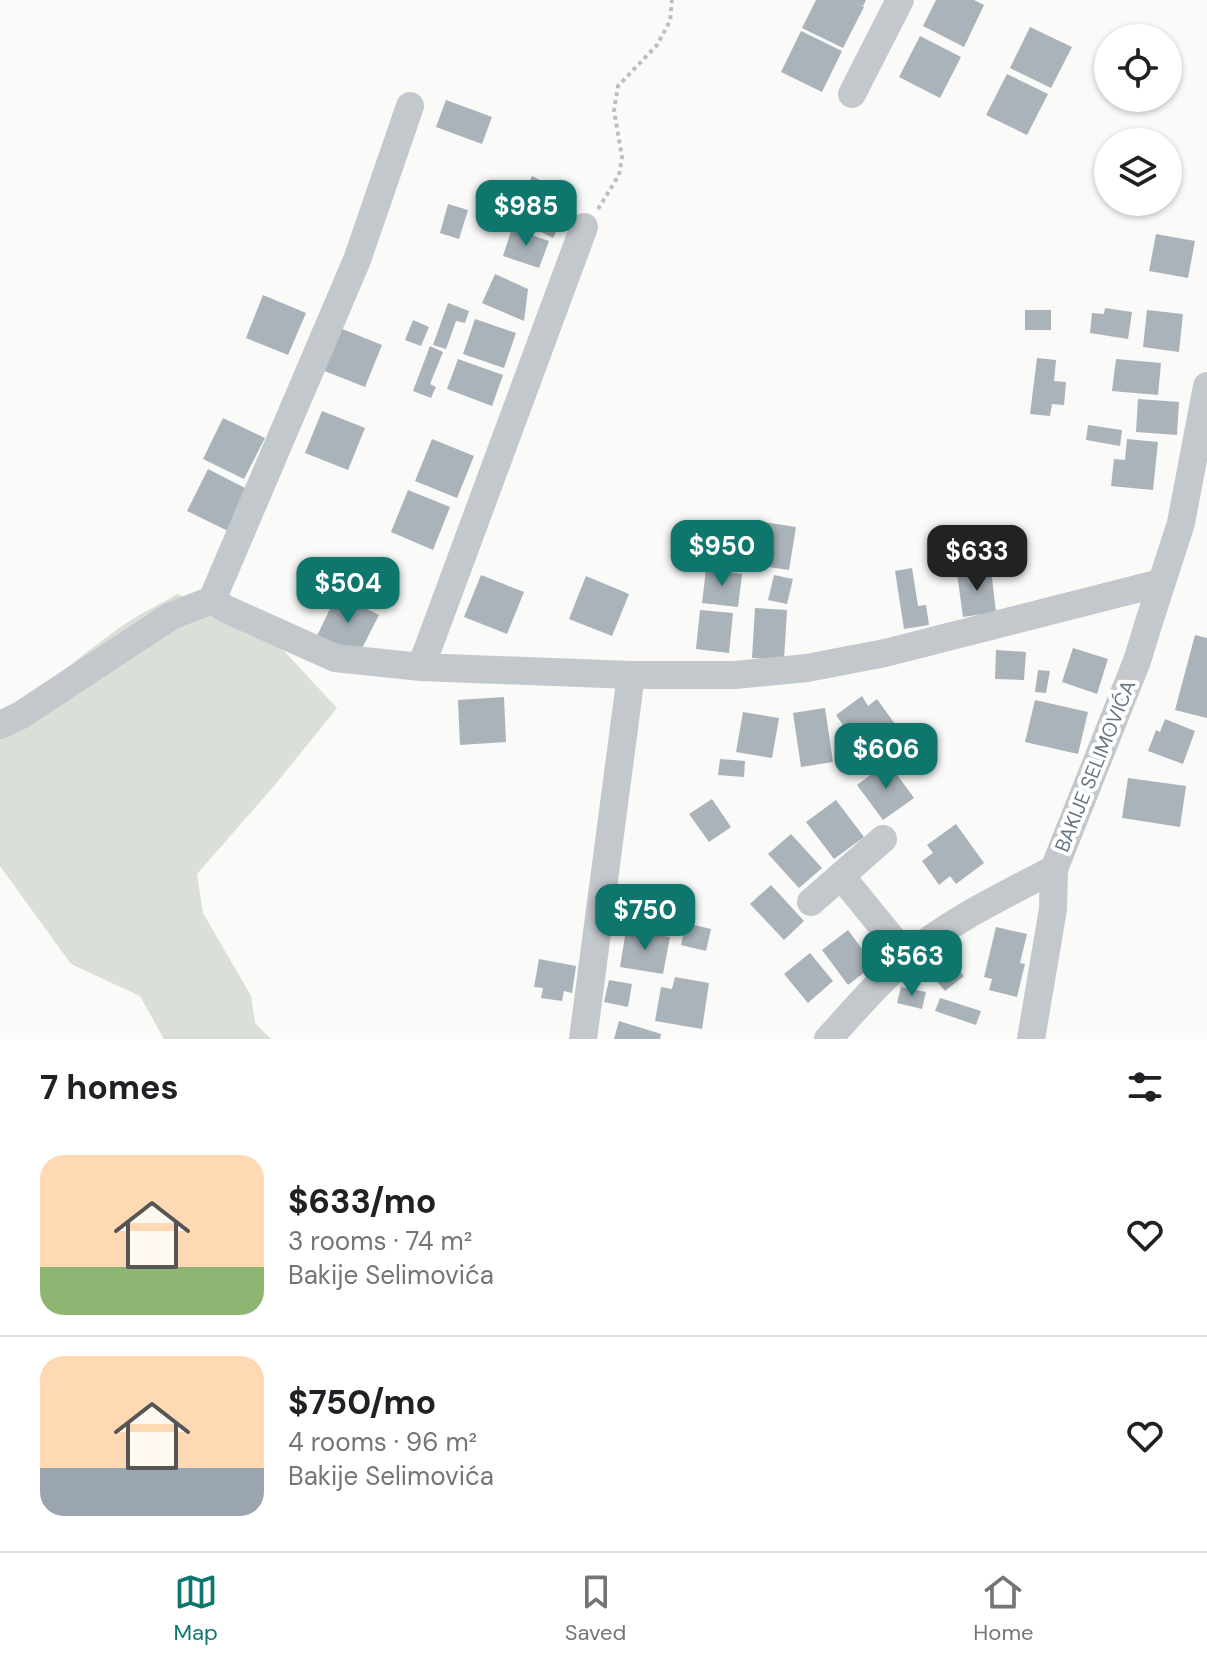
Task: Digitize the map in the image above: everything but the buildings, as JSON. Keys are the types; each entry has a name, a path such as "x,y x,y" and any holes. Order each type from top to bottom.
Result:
{"street":[{"path":"852,94 900,0"},
{"path":"0,725 21,715 171,616 212,600 357,260 410,106"},
{"path":"421,667 584,227"},
{"name":"BAKIJE SELIMOVIĆA","path":"828,1039 907,957 986,905 1054,869 1137,661 1160,583 1194,524 1207,386"},
{"path":"212,600 335,658 421,667 631,675 735,675 807,668 885,653 1160,583"},
{"path":"583,1039 631,675"},
{"path":"811,902 883,839"},
{"path":"1031,1039 1053,909 1054,869"},
{"path":"841,876 907,957"}],"path":[{"path":"584,227 619,175 622,157 614,111 618,86 657,45 665,32 672,0"}],"shaded area":[{"path":"177,594 259,624 337,708 197,874 203,913 251,996 255,1023 271,1039 164,1039 140,996 71,964 0,866 0,711 50,680 128,622"}]}
